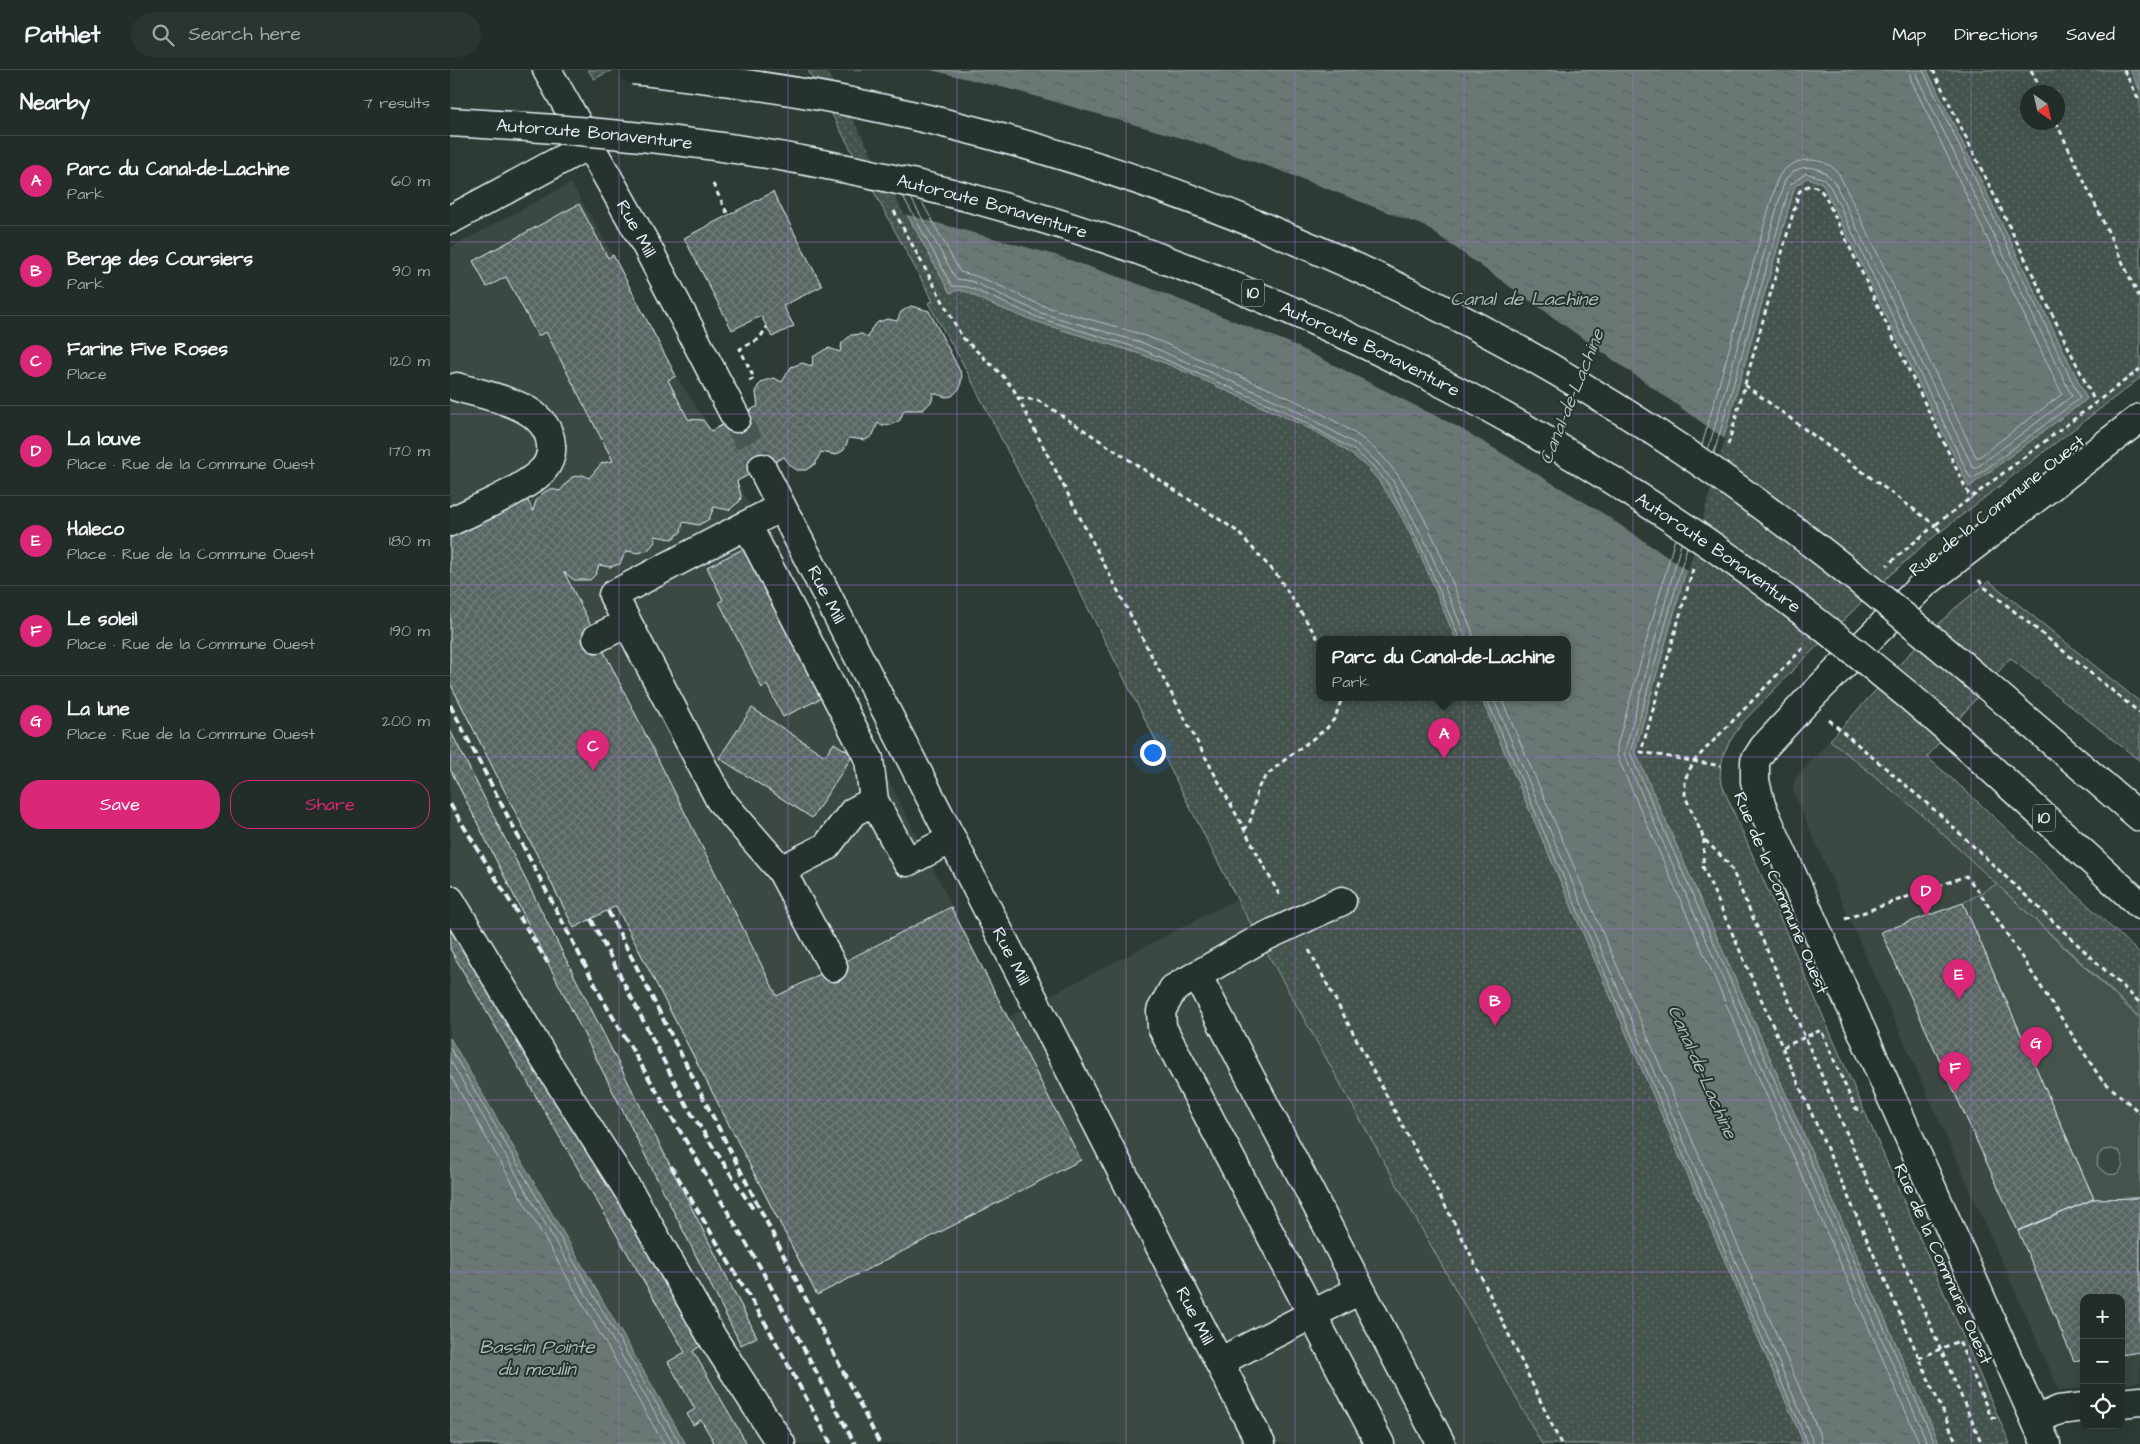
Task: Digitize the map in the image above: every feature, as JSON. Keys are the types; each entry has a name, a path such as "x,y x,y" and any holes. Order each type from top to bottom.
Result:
{"main road":[{"name":"Rue Mill","path":"547,70 646,245 736,418"},
{"path":"633,70 812,95 964,128 1096,167 1192,199 1269,229 1344,262 1493,336 1655,432 1728,482 1852,574 2140,817"},
{"name":"Autoroute Bonaventure","path":"450,122 630,135 746,150 925,186 1029,214 1138,248 1209,275 1321,323 1508,419 1601,473 1700,536 1767,584 1865,660 1948,730 2140,905"},
{"path":"450,220 590,144"},
{"path":"450,522 533,478 548,464 551,451 549,431 543,422 531,413 511,403 452,384"},
{"name":"Rue de la Commune Ouest","path":"2041,1432 1761,805 1755,781 1755,761 1764,747 1801,708 1923,585 2140,418"},
{"name":"Rue Mill","path":"762,468 1261,1444"},
{"path":"781,507 613,595 720,800 781,870 833,967"},
{"path":"747,525 868,759 874,800 907,862 952,839"},
{"path":"597,638 627,623"},
{"path":"781,870 826,847 853,812 874,800"},
{"path":"450,900 544,1058 633,1198 712,1336 781,1444"},
{"path":"1342,900 1260,939 1180,984 1168,996 1161,1010 1162,1027 1380,1444"},
{"path":"1197,975 1441,1444"},
{"path":"1219,1362 1360,1290"},
{"path":"2125,1403 2140,1401"},
{"path":"2041,1432 2059,1410 2080,1407"}],"path":[{"path":"1933,70 2096,404"},
{"path":"2031,70 2038,85"},
{"path":"2124,70 2140,102"},
{"path":"2060,130 2140,299"},
{"path":"712,184 728,215"},
{"path":"1725,454 1799,192 1805,186 1813,185 1820,188 1971,499"},
{"path":"941,296 962,337 1002,375 1018,398 1284,903"},
{"path":"752,373 740,349 759,339 767,327"},
{"path":"1880,571 1899,553 2140,369"},
{"path":"1744,385 1940,531"},
{"path":"1018,398 1037,400 1237,531 1277,575 1316,636"},
{"path":"1693,567 1641,752 1721,766"},
{"path":"1974,574 1983,586 2140,713"},
{"path":"1810,640 1694,761 1688,771 1684,788 1704,839 1730,866 1982,1444"},
{"path":"1244,830 1250,824 1254,795 1265,778 1327,728 1335,718 1341,701"},
{"path":"1828,720 1937,812 2140,1003"},
{"path":"1704,839 1703,867 1784,1047 1957,1444"},
{"path":"1840,921 1966,876 1980,893 2101,1079 2140,1114"},
{"path":"1304,942 1466,1245 1561,1444"},
{"path":"1784,1047 1821,1030 1855,1108 1863,1112"},
{"path":"1919,1358 1959,1342 1991,1417 2000,1418"}],"shaded area":[{"path":"588,70 612,70 594,79"},
{"path":"808,70 2140,70 2140,378 1927,542 1879,585 1742,723 1724,753 1721,766 1720,778 1724,790 2010,1444 1542,1444 1237,899 962,362 928,303 933,301"},
{"path":"571,183 613,255 676,376 712,430 1008,1017 1237,899 1542,1444 686,1444 450,1038 450,248"},
{"path":"1989,581 2140,702 2140,761 2010,658 1927,757 1966,791 2140,954 2140,1017 1920,813 1830,740 1921,641 1954,609"},
{"path":"1830,740 1920,813 2140,1017 2140,1382 2125,1384 2125,1294 2080,1294 2080,1388 2059,1390 1793,792 1795,779"},
{"path":"1997,884 2140,1019 2140,1198 2094,1199 1963,903","holes":["2103,1150 2119,1151 2123,1164 2118,1173 2108,1174 2097,1165 2098,1156"]}],"water":[{"name":"Canal de Lachine","path":"828,70 1927,70 2087,399 1969,487 1822,183 1807,178 1795,186 1635,751 1940,1444 1804,1444 1482,701 1571,701 1571,636 1454,636 1405,523 1372,473 1344,449 1312,430 1185,371 1137,353 1029,319 967,292 959,290 950,293"},
{"path":"2130,70 2140,70 2140,90"},
{"name":"Bassin Pointe du moulin","path":"450,1038 686,1444 450,1444"}],"pier":[{"path":"826,70 931,70 1017,91 1192,141 1276,169 1426,227 1725,439 1688,571 1601,512 1458,427 1290,343 1142,285 1055,255 904,214"}],"building":[{"path":"773,192 822,286 783,306 794,326 772,337 761,316 732,330 684,238"},
{"path":"579,204 608,258 613,255 676,376 668,380 688,419 703,420 711,431 758,406 756,393 758,386 763,381 774,378 782,382 791,367 802,363 812,366 813,357 829,348 840,352 842,343 851,335 862,334 868,338 871,329 878,322 888,319 897,321 901,312 911,306 929,311 962,375 960,388 952,396 946,397 933,393 932,401 923,410 904,410 900,420 891,425 882,426 878,423 873,435 865,440 849,438 844,450 836,455 821,452 815,464 806,470 797,470 784,457 737,481 741,496 740,501 729,510 714,507 709,519 698,525 683,522 681,532 672,539 655,536 655,542 648,550 639,553 626,551 620,564 610,567 599,565 596,574 590,580 574,580 564,572 777,996 951,907 1081,1160 817,1295 616,906 574,928 450,683 450,538 527,499 533,511 536,501 543,493 550,489 560,491 572,477 583,475 589,478 602,463 613,461 546,332 538,336 506,277 487,287 473,261"},
{"path":"747,547 824,697 783,717 767,685 762,688 719,602 723,600 707,567"},
{"path":"752,708 825,756 834,743 853,755 812,818 719,758"},
{"path":"450,730 757,1337 741,1345 450,769"},
{"path":"1963,903 2094,1199 2018,1231 1881,932"},
{"path":"450,909 702,1345 693,1351 747,1444 710,1444 714,1442 701,1420 693,1425 687,1414 695,1409 668,1362 685,1352 450,949"},
{"path":"2140,1198 2140,1352 2125,1354 2125,1294 2080,1294 2080,1360 2074,1361 2018,1231 2094,1199"}],"tunnel":[{"path":"736,418 762,468"}],"railway":[{"path":"450,705 604,1002 759,1265 855,1444"},
{"path":"450,804 548,963"},
{"path":"608,911 880,1444"},
{"path":"591,919 688,1108 753,1209"},
{"path":"671,1166 767,1326 831,1444"}],"place":[{"name":"Parc du Canal-de-Lachine","path":"1444,759"},
{"name":"Farine Five Roses","path":"593,771"},
{"name":"La louve","path":"1926,916"},
{"name":"Haleco","path":"1959,1000"},
{"name":"Berge des Coursiers","path":"1495,1026"},
{"name":"La lune","path":"2036,1068"},
{"name":"Le soleil","path":"1955,1093"}],"water label":[{"name":"Canal-de-Lachine","path":"1572,397"},
{"name":"Canal-de-Lachine","path":"1702,1072"}]}
